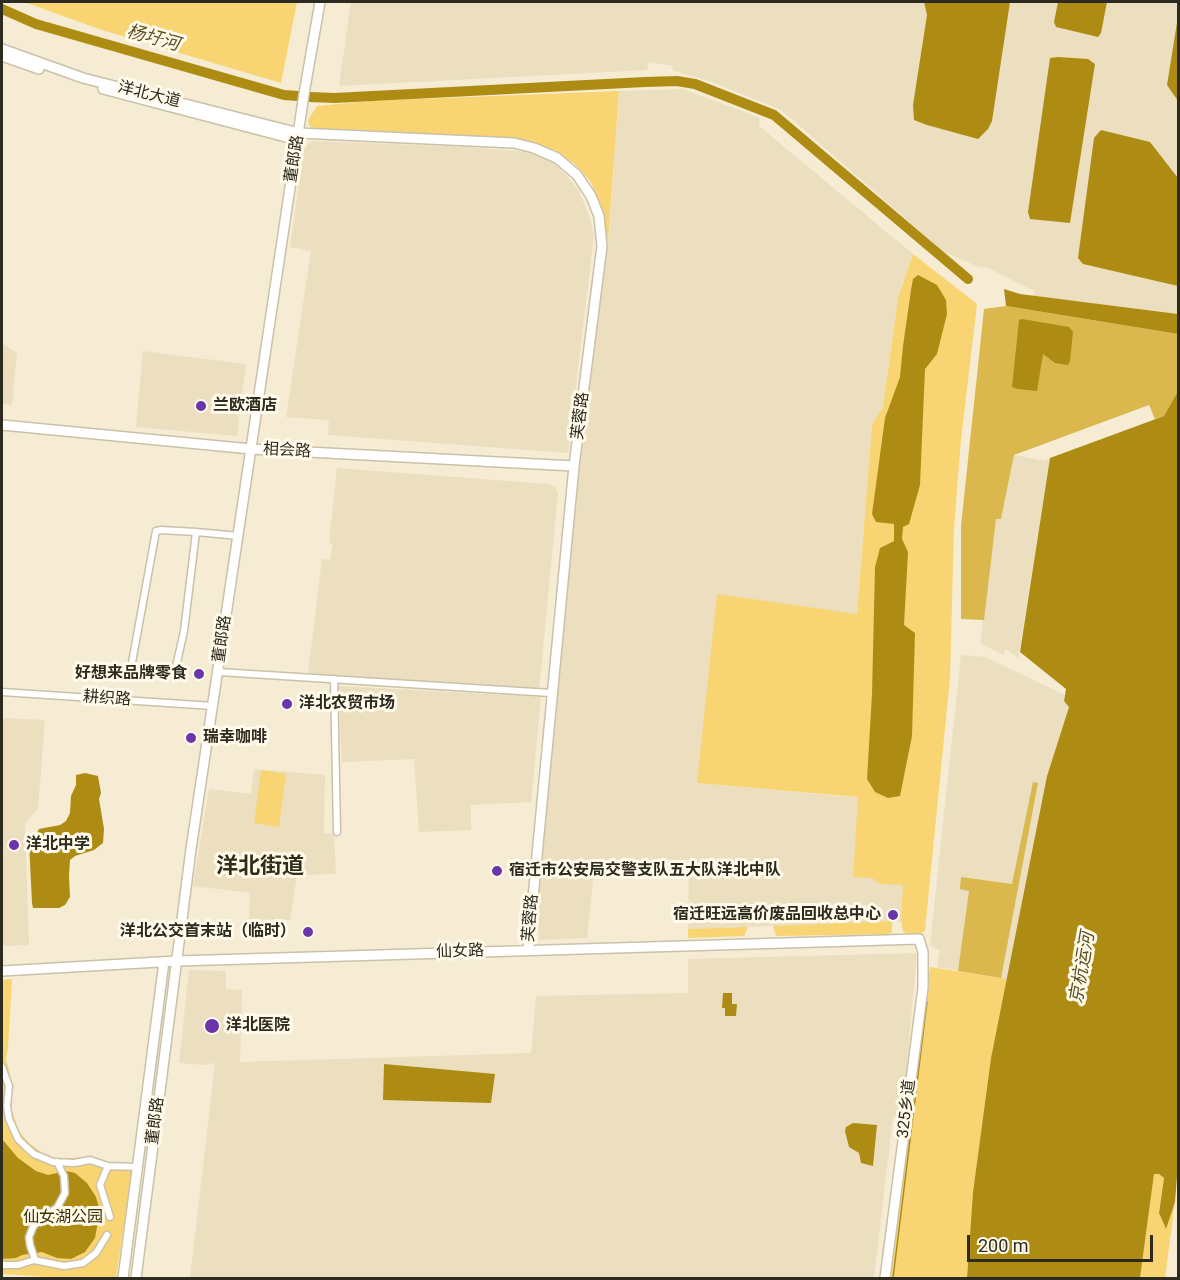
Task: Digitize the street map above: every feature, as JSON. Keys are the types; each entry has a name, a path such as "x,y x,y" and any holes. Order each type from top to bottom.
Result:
{"street":[{"name":"董郎路","path":"136,1278 213,706 320,2"},
{"name":"洋北大道","path":"2,49 83,78 298,136"},
{"name":"洋北大道","path":"2,56 117,94 298,136"},
{"name":"芙蓉路","path":"298,136 514,143 534,148 557,158 577,176 591,196 599,216 602,246 574,466 528,950"},
{"name":"相会路","path":"2,425 251,449 574,466"},
{"path":"196,532 184,631 175,671 173,673 132,668 154,533 161,530 196,532 238,536"},
{"path":"219,672 552,693"},
{"path":"334,679 337,831"},
{"name":"耕织路","path":"2,692 213,706"},
{"name":"仙女路","path":"2,970 177,961 919,939"},
{"name":"325乡道","path":"885,1278 923,988 923,952 919,939"},
{"name":"董郎路","path":"123,1278 164,962"},
{"path":"2,1067 9,1086 7,1106 9,1119 18,1139 34,1154 57,1162 74,1163 90,1160 108,1166 138,1167"},
{"path":"34,1258 29,1237 33,1227 40,1218 57,1208 64,1199 65,1182 57,1162"},
{"path":"108,1166 100,1185 110,1217"},
{"path":"2,1266 18,1265 34,1258 64,1266 83,1263 96,1253 107,1235"}],"shaded area":[{"path":"351,2 1178,2 1178,16 1167,84 1178,101 1178,314 1034,296 1034,291 988,268 979,267 944,252 786,114 777,108 712,82 672,70 673,66 649,62 647,70 339,86"},
{"path":"683,89 760,118 759,126 913,254 898,298 883,407 872,425 857,614 697,783 929,804 915,921 688,929 689,860 595,863 587,938 539,940 539,932 535,930 555,695 579,458 604,247 608,247 619,91"},
{"path":"312,141 470,147 527,152 554,163 579,191 590,218 594,236 568,453 328,435 329,420 286,417 311,251 290,247 304,150"},
{"path":"1006,306 1178,334 1178,391 1164,416 1155,419 1149,405 1014,455 1001,519 996,519 984,620 961,619 961,526 984,309"},
{"path":"2,343 17,353 12,405 2,404"},
{"path":"143,351 246,364 237,436 136,427"},
{"path":"1014,455 1045,461 1050,458 1018,658 1006,649 1003,655 980,643 996,519 1001,519"},
{"path":"337,468 548,484 555,487 558,493 539,690 308,673 322,559 330,560 333,544 329,543"},
{"path":"961,655 985,657 1065,695 1064,701 1069,706 1047,776 1007,979 937,967 940,951 930,945"},
{"path":"338,686 541,697 531,802 471,805 471,830 419,832 414,759 342,762"},
{"name":"洋北中学","path":"2,718 45,720 38,809 25,823 29,945 2,946"},
{"path":"254,769 325,775 324,833 334,834 336,874 297,875 290,920 249,919 250,893 193,886 209,789 251,794"},
{"path":"1033,782 1038,783 1001,978 958,971 969,891 960,889 961,877 1012,884"},
{"path":"917,953 902,1117 893,1117 874,1278 190,1278 215,1063 204,1065 179,1063 189,970 226,971 226,989 242,990 240,1062 531,1053 536,996 688,993 688,959"}],"green space":[{"path":"24,2 297,2 281,83 102,30"},
{"path":"619,91 608,241 601,207 591,182 576,165 555,150 515,138 407,136 355,130 314,129 309,125 308,120 317,106 370,101"},
{"path":"913,254 977,304 961,440 954,528 950,678 925,930 922,933 907,934 903,931 901,921 903,885 880,884 872,878 853,877 858,797 697,783 717,594 857,614 872,425 883,407 898,298"},
{"path":"261,770 286,774 279,827 254,823"},
{"path":"892,921 892,932 888,934 776,936 773,926"},
{"path":"748,927 744,936 688,938 688,929"},
{"path":"930,967 1007,979 991,1058 973,1192 967,1278 891,1278"},
{"name":"仙女湖公园","path":"12,979 6,1059 12,1082 12,1111 19,1131 28,1142 53,1158 91,1156 106,1162 133,1164 116,1278 63,1278 2,1274 2,980"},
{"path":"1154,1174 1164,1177 1159,1213 1165,1228 1175,1202 1165,1278 1140,1278"}],"water":[{"path":"924,2 1010,2 992,121 978,139 914,120 913,105 927,15"},
{"path":"1058,2 1107,2 1101,33 1098,37 1056,27 1054,22"},
{"path":"1178,16 1178,101 1167,85"},
{"path":"1050,58 1088,59 1095,64 1070,223 1030,219 1028,212"},
{"path":"1101,130 1150,142 1178,178 1178,286 1083,264 1078,258 1094,138"},
{"path":"918,275 937,285 946,300 947,314 937,354 925,369 920,485 909,524 903,527 902,539 908,552 904,625 915,633 912,736 900,796 888,798 875,792 867,779 875,567 880,548 894,541 894,524 876,522 872,514 885,418 900,377 911,290 913,279"},
{"path":"1004,289 1020,294 1178,314 1178,334 1006,306"},
{"path":"1019,320 1069,327 1073,332 1068,365 1055,363 1043,354 1037,391 1012,387"},
{"name":"京杭运河","path":"1178,391 1178,1164 1175,1202 1166,1229 1159,1213 1164,1178 1159,1174 1154,1174 1140,1278 967,1278 973,1192 991,1058 1047,776 1069,707 1064,701 1066,689 1020,652 1050,458 1164,416"},
{"path":"85,773 98,776 104,829 103,843 94,850 70,860 70,897 65,905 59,908 33,908 29,842 39,829 60,825 66,821 70,813 76,775"},
{"path":"723,993 732,993 732,1004 737,1004 736,1016 725,1016 725,1008 722,1008"},
{"path":"384,1064 495,1074 491,1103 383,1100"},
{"path":"853,1123 877,1125 873,1166 861,1163 859,1153 849,1147 845,1131 846,1127"},
{"path":"2,1139 18,1158 36,1171 48,1175 66,1171 75,1173 87,1183 96,1197 100,1211 95,1238 85,1252 71,1259 57,1258 42,1252 2,1259"}],"waterway":[{"name":"杨圩河","path":"2,9 36,24 284,95 298,96"},
{"path":"310,97 334,98 645,82 677,81 695,84 774,115 968,279"},
{"path":"893,1278 927,1002"}],"place":[{"name":"兰欧酒店","path":"201,406"},
{"name":"好想来品牌零食","path":"199,674"},
{"name":"洋北农贸市场","path":"287,704"},
{"name":"瑞幸咖啡","path":"191,738"},
{"name":"洋北中学","path":"14,845"},
{"name":"宿迁市公安局交警支队五大队洋北中队","path":"497,871"},
{"name":"宿迁旺远高价废品回收总中心","path":"893,915"},
{"name":"洋北公交首末站（临时）","path":"308,932"},
{"name":"洋北医院","path":"212,1026"}],"district":[{"name":"洋北街道","path":"260,867"}]}
